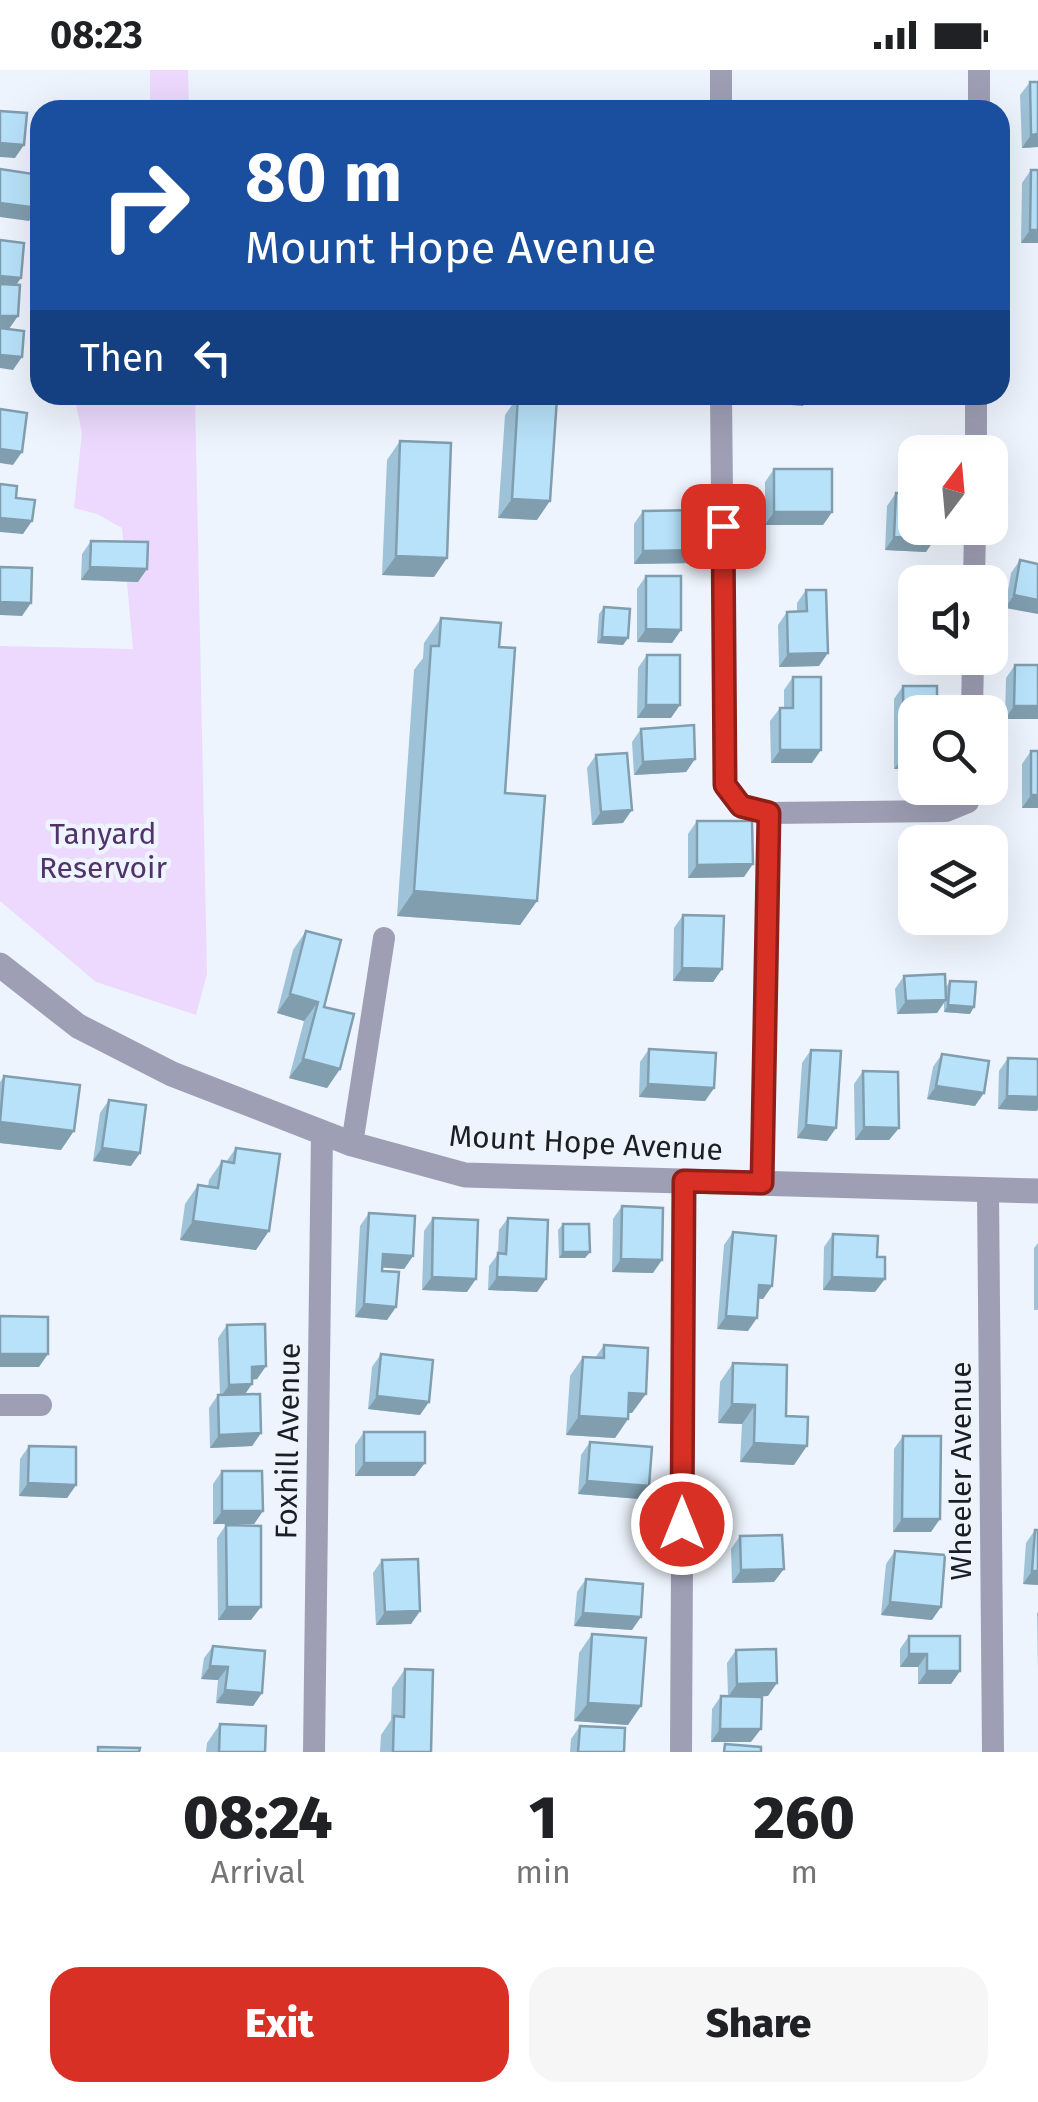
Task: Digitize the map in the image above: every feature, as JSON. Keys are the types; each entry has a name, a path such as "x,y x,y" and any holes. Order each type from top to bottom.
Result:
{"street":[{"path":"721,100 722,70"},
{"path":"979,70 979,100"},
{"path":"722,405 725,785 741,806 769,813 946,811 962,805"},
{"path":"976,405 976,435"},
{"path":"762,1183 769,813"},
{"path":"352,1144 384,938"},
{"name":"Mount Hope Avenue","path":"0,966 97,1037 172,1074 352,1144 465,1176 1038,1191"},
{"name":"Foxhill Avenue","path":"314,1752 322,1132"},
{"path":"681,1752 684,1181"},
{"name":"Wheeler Avenue","path":"988,1190 993,1752"},
{"path":"0,1405 41,1405"}],"green space":[{"path":"150,70 188,70 189,100 150,100"},
{"name":"Tanyard Reservoir","path":"76,405 195,405 207,974 196,1015 96,982 0,901 0,646 133,649 122,528 97,514 74,508 82,433"}],"building":[{"path":"1030,82 1038,82 1038,134 1031,135"},
{"path":"0,111 27,113 24,145 0,143"},
{"path":"0,169 30,174 30,207 0,203"},
{"path":"1031,170 1038,170 1038,230 1030,230"},
{"path":"0,240 24,243 21,278 0,276"},
{"path":"0,284 20,285 18,316 0,316"},
{"path":"0,328 24,331 22,357 0,355"},
{"path":"517,405 557,405 550,501 512,499"},
{"path":"0,409 27,413 22,452 0,449"},
{"path":"400,441 451,443 447,558 396,556"},
{"path":"774,469 832,469 832,512 774,512"},
{"path":"0,484 17,486 16,498 35,500 32,521 0,518"},
{"path":"896,493 898,493 898,537 894,537"},
{"path":"702,510 703,550 643,551 643,511"},
{"path":"91,541 148,542 147,569 90,567"},
{"path":"1020,560 1038,564 1038,600 1014,595"},
{"path":"0,567 32,568 31,603 0,602"},
{"path":"646,576 681,576 681,630 646,629"},
{"path":"806,590 826,590 828,653 788,654 787,612 807,611"},
{"path":"604,607 630,609 628,638 602,637"},
{"path":"441,618 501,623 499,647 515,648 505,793 545,796 537,901 414,891 431,646 439,646"},
{"path":"647,655 680,655 680,705 646,705"},
{"path":"1015,665 1038,665 1038,706 1014,706"},
{"path":"793,677 821,677 821,750 780,750 780,708 793,708"},
{"path":"903,686 937,686 937,695 903,695"},
{"path":"694,725 695,759 643,762 641,729"},
{"path":"1031,751 1038,751 1038,795 1031,795"},
{"path":"627,753 632,810 601,812 596,755"},
{"path":"697,821 752,821 753,864 697,865"},
{"path":"683,915 724,916 722,969 682,968"},
{"path":"306,931 341,940 324,1007 354,1014 340,1069 303,1059 318,1002 290,994"},
{"path":"945,974 946,1000 906,1001 904,976"},
{"path":"950,981 976,982 974,1007 948,1005"},
{"path":"649,1049 716,1053 714,1088 648,1084"},
{"path":"811,1050 841,1051 836,1128 806,1125"},
{"path":"942,1054 989,1061 984,1093 936,1086"},
{"path":"1008,1058 1038,1059 1038,1097 1007,1096"},
{"path":"863,1071 898,1072 899,1128 864,1127"},
{"path":"4,1076 80,1085 74,1131 0,1122"},
{"path":"109,1100 146,1105 140,1153 102,1148"},
{"path":"236,1148 280,1154 269,1231 193,1221 198,1185 218,1188 222,1161 234,1163"},
{"path":"622,1206 663,1208 662,1260 621,1259"},
{"path":"369,1213 415,1216 413,1256 383,1254 382,1271 399,1272 396,1307 364,1304"},
{"path":"433,1218 478,1220 476,1279 432,1277"},
{"path":"508,1218 548,1220 546,1279 497,1277 498,1253 506,1254"},
{"path":"563,1224 589,1224 590,1252 563,1252"},
{"path":"733,1232 776,1236 772,1286 759,1285 757,1318 726,1316"},
{"path":"833,1234 878,1236 877,1257 885,1257 885,1279 832,1277"},
{"path":"0,1316 48,1317 48,1354 0,1354"},
{"path":"265,1324 266,1366 252,1367 252,1384 229,1385 227,1325"},
{"path":"604,1345 648,1348 646,1394 629,1393 628,1419 579,1416 583,1357 604,1358"},
{"path":"381,1354 433,1360 429,1402 377,1396"},
{"path":"733,1363 787,1365 786,1416 808,1417 807,1446 754,1443 755,1405 732,1404"},
{"path":"260,1394 261,1433 219,1435 218,1395"},
{"path":"364,1432 425,1432 425,1463 364,1463"},
{"path":"903,1436 941,1436 940,1519 902,1519"},
{"path":"590,1442 652,1447 649,1486 587,1481"},
{"path":"29,1446 76,1447 76,1485 28,1483"},
{"path":"222,1471 262,1471 263,1511 222,1511"},
{"path":"226,1525 261,1526 261,1607 227,1607"},
{"path":"1035,1530 1038,1571 1032,1571"},
{"path":"782,1535 784,1569 741,1570 740,1536"},
{"path":"895,1551 945,1555 941,1607 890,1602"},
{"path":"418,1559 420,1611 385,1612 382,1560"},
{"path":"586,1579 643,1584 641,1617 583,1613"},
{"path":"592,1634 646,1638 641,1706 588,1703"},
{"path":"909,1636 960,1636 960,1671 927,1671 927,1654 909,1654"},
{"path":"213,1646 265,1651 262,1693 225,1690 228,1667 210,1666"},
{"path":"776,1649 777,1683 737,1684 736,1650"},
{"path":"405,1669 433,1670 431,1752 393,1752 394,1716 404,1717"},
{"path":"721,1696 762,1697 761,1729 720,1729"},
{"path":"220,1724 266,1726 265,1752 219,1752"},
{"path":"580,1726 625,1728 624,1752 578,1752"},
{"path":"725,1744 761,1747 761,1752 724,1752"},
{"path":"98,1747 140,1748 139,1752 98,1752"}],"route":[{"path":"682,1524 684,1181 762,1183 769,813 741,806 725,785 723,526"}]}
